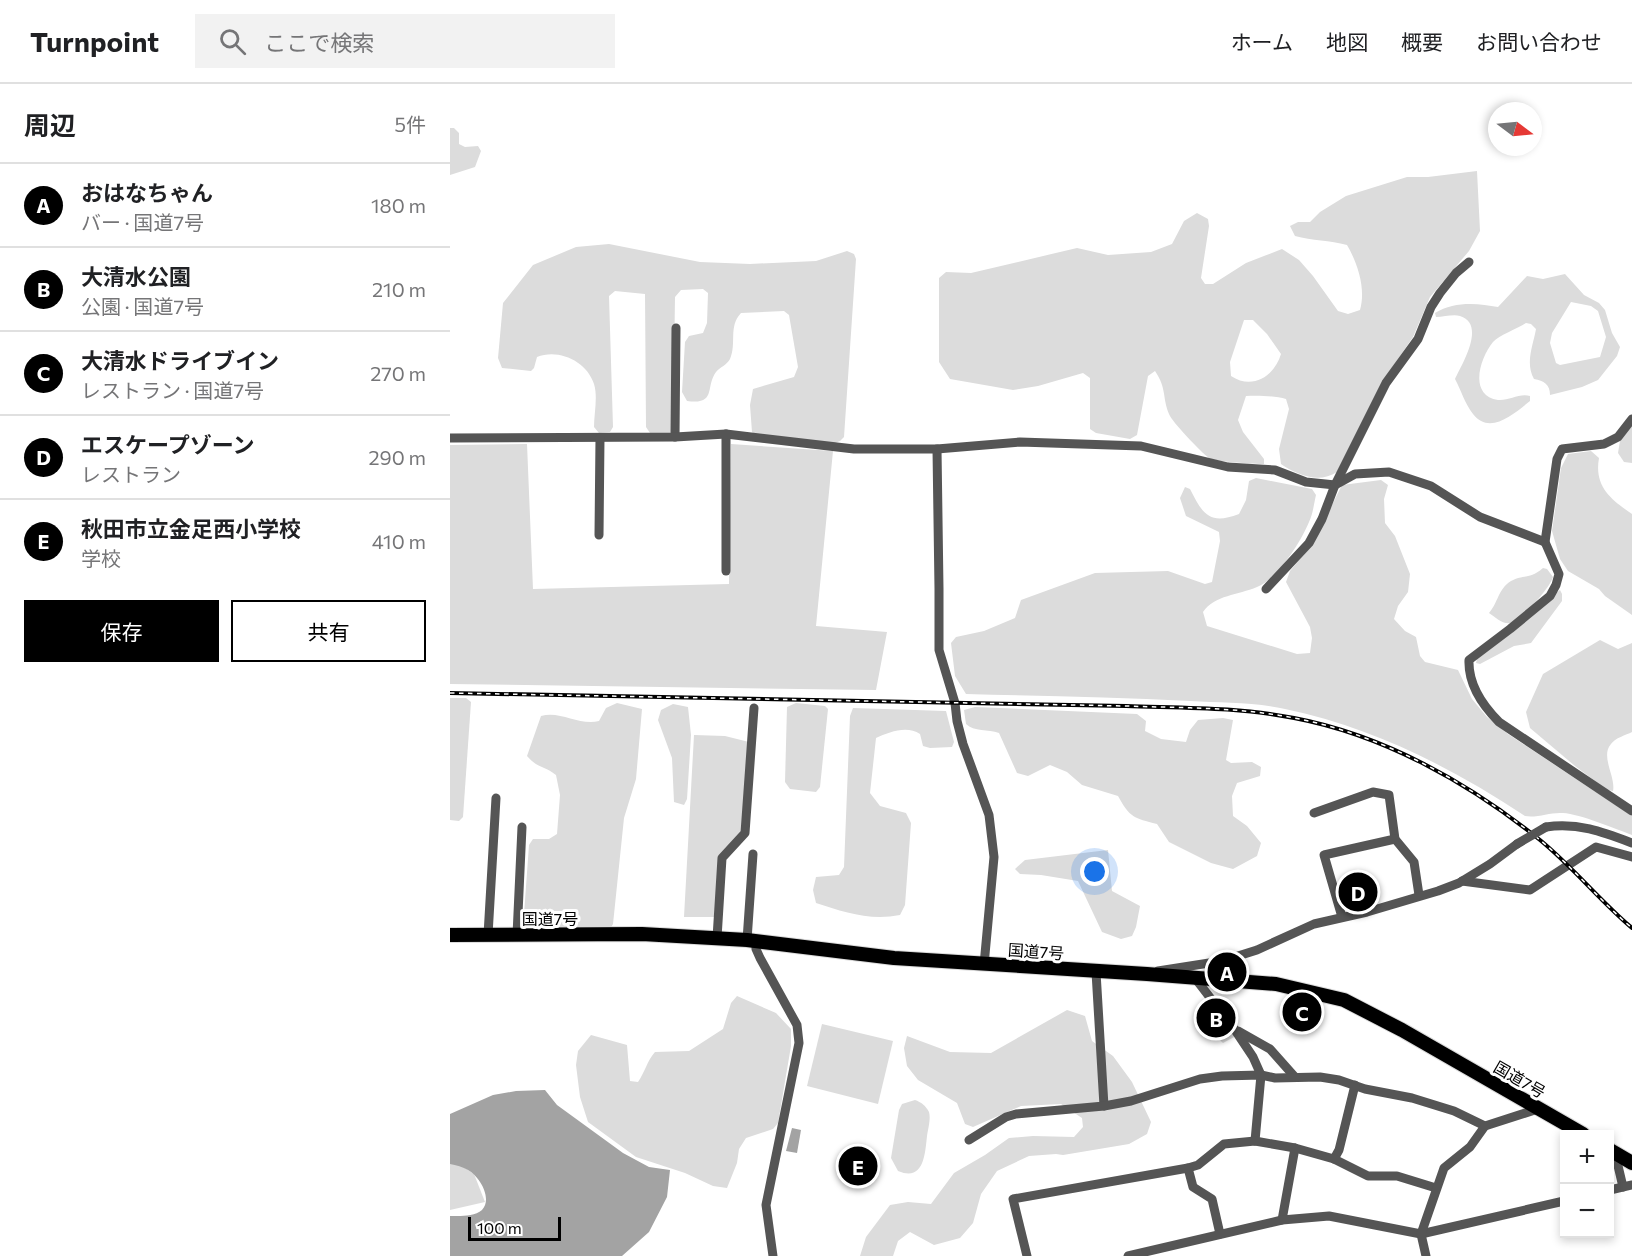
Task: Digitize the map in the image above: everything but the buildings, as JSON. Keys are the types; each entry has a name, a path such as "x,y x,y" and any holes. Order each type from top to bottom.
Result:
{"highway":[{"name":"国道7号","path":"450,935 642,934 751,940 894,958 1276,984 1344,1000 1402,1030 1576,1130"},
{"path":"1614,1152 1632,1163"}],"street":[{"path":"1266,589 1309,543 1386,383 1418,339 1431,307 1456,273 1469,262"},
{"path":"675,437 676,328"},
{"path":"1632,419 1618,436 1604,444 1562,449 1557,459 1545,542 1559,574 1550,596 1469,660 1468,669 1484,706 1499,722 1632,811"},
{"path":"450,438 675,437 726,434 854,449 936,449 1020,442 1141,446 1228,467 1275,470 1306,482 1335,485 1355,474 1389,472 1431,486 1480,517 1545,542"},
{"path":"726,434 726,572"},
{"path":"600,438 600,535"},
{"path":"936,449 939,650 955,702 963,744 988,815 994,857 984,964"},
{"path":"717,938 722,858 745,833 754,708"},
{"path":"1314,813 1373,792 1389,795 1395,839 1414,862 1419,895"},
{"path":"488,935 496,798"},
{"path":"1146,974 1222,961 1257,950 1314,924 1438,891 1462,881 1546,827 1580,826 1632,843"},
{"path":"517,935 522,827"},
{"path":"1342,917 1324,855 1395,839"},
{"path":"1462,881 1530,890 1596,847 1632,857"},
{"path":"753,854 751,940 797,1025 799,1042 766,1205 773,1256"},
{"path":"1096,972 1104,1106"},
{"path":"1196,978 1235,1030 1253,1057 1261,1075 1256,1141"},
{"path":"1235,1030 1269,1049 1294,1076"},
{"path":"969,1140 1006,1117 1016,1114 1104,1106 1131,1101 1200,1079 1222,1076 1320,1077 1412,1098 1454,1111 1485,1126"},
{"path":"1334,1159 1339,1150 1355,1085"},
{"path":"1426,1256 1421,1234 1444,1167 1470,1147 1485,1126 1538,1109"},
{"path":"1027,1256 1013,1198 1188,1168 1198,1165 1224,1144 1256,1141 1295,1148 1334,1159 1368,1176 1397,1176 1436,1188"},
{"path":"1282,1220 1295,1148"},
{"path":"1614,1156 1627,1186"},
{"path":"1188,1168 1194,1187 1212,1199 1220,1234"},
{"path":"1128,1256 1282,1220 1329,1216 1421,1234 1560,1202"}],"shaded area":[{"path":"450,128 454,128 459,133 459,144 465,147 478,146 481,151 475,167 450,175"},
{"path":"1477,171 1480,231 1469,251 1430,297 1413,337 1387,375 1337,472 1330,476 1308,477 1281,464 1279,449 1289,409 1286,399 1246,396 1238,420 1243,432 1264,459 1264,464 1227,462 1209,458 1175,423 1169,414 1163,388 1155,371 1148,376 1137,435 1130,439 1096,433 1090,429 1090,378 1083,373 1038,386 1013,390 950,379 939,362 939,278 946,272 971,273 1077,248 1108,255 1151,252 1172,244 1184,221 1197,213 1208,219 1209,226 1201,278 1205,284 1213,284 1246,263 1282,249 1299,260 1338,311 1348,314 1360,310 1362,294 1360,277 1347,245 1295,236 1290,226 1298,222 1310,222 1320,212 1346,196 1407,177","holes":["1244,320 1253,320 1267,334 1281,354 1268,375 1247,382 1231,376 1230,362"]},
{"path":"609,244 700,262 750,264 816,261 847,251 854,254 856,259 844,437 835,443 755,435 752,432 750,405 753,389 794,377 798,367 789,315 784,311 741,313 735,324 730,359 716,372 709,394 703,400 687,401 682,392 685,342 689,336 703,333 707,323 708,293 703,289 681,290 675,297 673,431 670,433 650,433 646,427 645,294 615,291 609,296 613,427 610,432 599,433 594,427 596,400 594,384 585,369 571,358 554,354 537,357 531,371 502,368 498,358 503,303 533,265 576,247"},
{"path":"1565,274 1584,295 1599,303 1605,310 1612,333 1620,347 1617,356 1598,380 1582,387 1550,395 1548,386 1534,379 1531,373 1530,354 1536,329 1526,323 1493,342 1484,357 1479,375 1483,391 1489,397 1498,400 1526,395 1530,396 1530,401 1510,416 1495,423 1487,423 1480,420 1470,410 1455,379 1470,346 1472,336 1468,320 1454,315 1436,317 1435,313 1450,306 1466,304 1498,307 1527,276 1543,279","holes":["1571,302 1591,306 1598,311 1606,337 1600,357 1560,365 1556,363 1550,343 1552,333"]},
{"path":"1632,425 1632,463 1624,462 1618,453 1620,441"},
{"path":"527,444 533,589 729,584 731,444 833,451 816,626 887,632 876,690 450,684 450,445"},
{"path":"1591,451 1599,458 1599,476 1605,491 1632,514 1632,615 1599,589 1568,571 1560,559 1552,531 1561,468 1568,454"},
{"path":"1256,478 1312,489 1316,495 1312,516 1287,559 1265,583 1220,599 1208,606 1203,612 1207,626 1297,654 1310,653 1312,638 1310,627 1286,582 1290,571 1312,545 1342,485 1381,480 1388,485 1384,499 1385,523 1395,536 1410,574 1408,592 1398,606 1394,619 1405,631 1416,637 1420,656 1425,662 1458,670 1472,699 1487,717 1508,734 1632,816 1632,835 1570,814 1525,816 1469,781 1410,751 1349,726 1285,709 1238,703 966,694 955,676 951,643 956,637 984,631 1015,618 1021,600 1095,573 1168,571 1205,584 1212,582 1220,541 1219,532 1186,516 1180,498 1185,487 1190,489 1208,515 1214,518 1229,517 1239,514 1246,500 1249,481"},
{"path":"1543,568 1547,569 1553,577 1551,582 1522,616 1511,623 1505,623 1489,613 1507,584 1534,574"},
{"path":"1560,590 1562,601 1531,643 1514,646 1480,664 1476,663 1478,655"},
{"path":"1600,640 1618,649 1632,643 1632,732 1615,740 1608,749 1613,791 1607,790 1575,766 1530,728 1526,712 1543,674"},
{"path":"450,698 466,698 471,702 463,817 459,821 450,820"},
{"path":"617,703 642,709 636,779 624,818 613,924 610,929 523,928 529,845 533,839 549,839 557,834 560,795 556,775 534,763 527,756 541,716 555,715 584,721 599,721 606,708"},
{"path":"796,703 825,706 828,709 820,787 816,792 790,789 785,782 787,707"},
{"path":"673,704 688,707 691,735 687,799 684,805 674,802 672,758 658,720 661,710"},
{"path":"975,707 1137,714 1146,721 1145,731 1161,739 1186,742 1190,730 1198,720 1223,718 1233,720 1226,760 1231,763 1252,762 1261,767 1260,776 1237,783 1232,796 1233,816 1247,826 1261,843 1257,856 1233,869 1211,863 1169,842 1157,824 1133,816 1118,796 1082,785 1067,772 1050,765 1028,776 1017,773 999,733 969,727 966,724 964,710"},
{"path":"853,708 946,711 954,742 952,747 930,748 923,746 920,734 909,730 892,732 876,738 870,793 880,806 906,813 911,823 905,905 900,915 878,917 836,910 816,903 813,890 816,877 839,875 844,867 850,716"},
{"path":"694,735 725,736 749,742 743,831 720,855 716,917 684,917"},
{"path":"1108,850 1112,891 1140,906 1132,936 1121,939 1102,932 1078,881 1020,874 1015,869 1025,860"},
{"path":"737,996 776,1013 791,1029 791,1046 778,1123 773,1129 746,1138 739,1149 737,1163 727,1188 713,1186 685,1173 636,1157 588,1122 580,1097 576,1065 578,1051 591,1035 627,1045 630,1081 638,1082 655,1052 689,1051 723,1029 731,1003"},
{"path":"1215,1009 1236,1036 1223,1043 1205,1026"},
{"path":"1067,1010 1085,1016 1092,1041 1113,1056 1132,1082 1151,1122 1147,1134 1129,1144 1063,1155 1029,1156 997,1171 981,1194 973,1223 960,1238 934,1245 910,1232 898,1241 893,1256 860,1256 866,1237 890,1205 908,1202 931,1204 954,1173 1009,1138 1074,1137 1083,1127 1082,1118 1061,1104 1021,1106 973,1127 965,1124 957,1103 918,1080 907,1066 904,1048 907,1036 950,1052 991,1053"},
{"path":"822,1024 893,1041 878,1104 807,1086"},
{"path":"545,1090 557,1105 623,1153 649,1167 670,1170 667,1197 649,1232 622,1256 450,1256 450,1216 475,1214 482,1210 486,1200 480,1182 472,1173 450,1164 450,1114 493,1095"},
{"path":"915,1100 928,1110 930,1121 922,1164 913,1173 907,1173 898,1171 891,1158 899,1110 902,1104"},
{"path":"792,1128 801,1130 797,1153 786,1151"},
{"path":"450,1158 474,1174 485,1202 450,1210"}],"railway":[{"path":"450,693 1126,706 1231,710 1294,718 1360,736 1393,749 1455,781 1484,799 1540,840 1632,928"}],"place":[{"name":"エスケープゾーン","path":"1358,892"},
{"name":"おはなちゃん","path":"1227,972"},
{"name":"大清水ドライブイン","path":"1302,1012"},
{"name":"大清水公園","path":"1216,1018"},
{"name":"秋田市立金足西小学校","path":"858,1166"}]}
